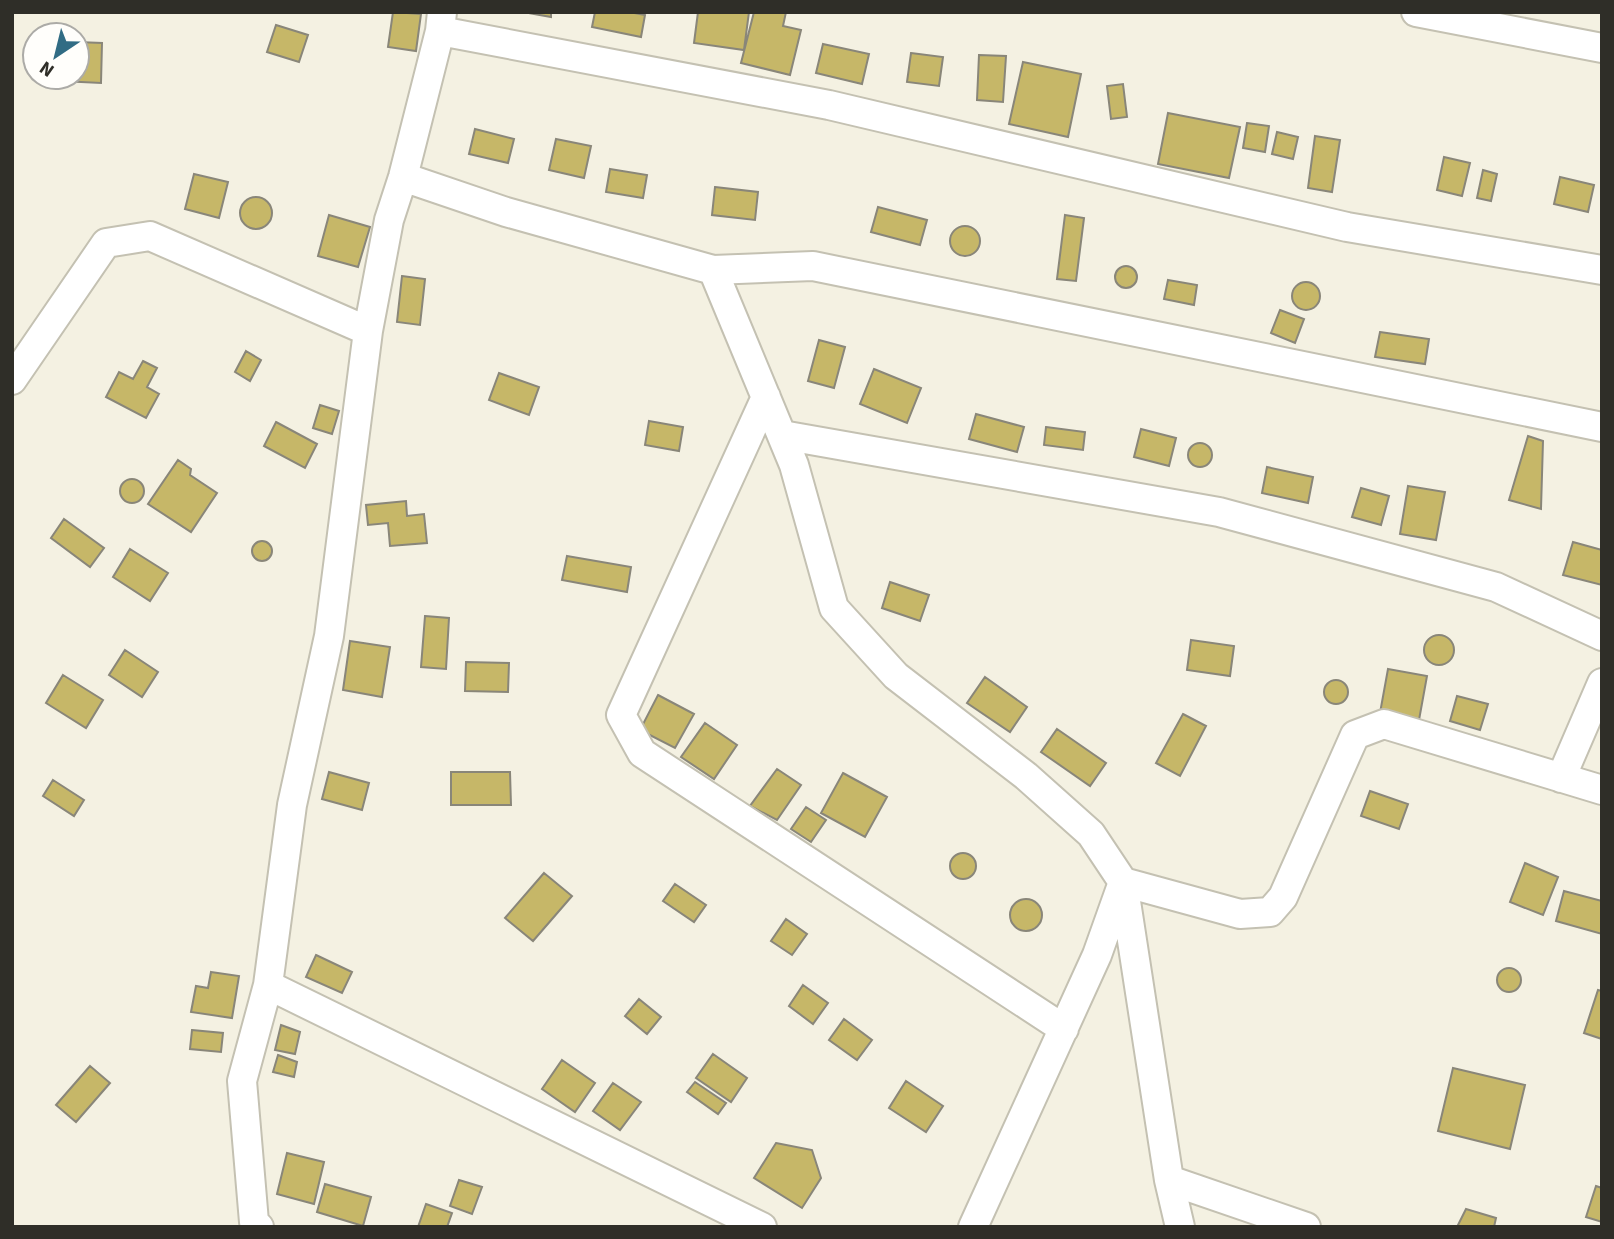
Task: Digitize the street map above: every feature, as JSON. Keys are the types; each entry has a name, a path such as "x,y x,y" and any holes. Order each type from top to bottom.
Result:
{"street":[{"path":"1416,12 1602,48"},
{"path":"259,1227 254,1223 242,1081 268,985 292,805 329,636 368,331 389,220 403,177 441,22 830,106 1347,228 1602,270"},
{"path":"403,177 506,212 713,270 813,266 1602,427"},
{"path":"12,380 106,243 150,236 368,331"},
{"path":"713,270 794,465 834,608 896,676 1026,776 1091,834 1123,882 1169,1180 1180,1227"},
{"path":"766,397 621,715 642,753 1064,1029"},
{"path":"782,435 1219,512 1496,587 1602,636"},
{"path":"1561,778 1602,683"},
{"path":"1123,882 1240,914 1270,912 1283,897 1355,735 1384,724 1602,790"},
{"path":"973,1227 1097,955 1123,882"},
{"path":"268,985 762,1227"},
{"path":"1169,1180 1306,1227"}],"building":[{"path":"393,12 421,14 416,51 388,47"},
{"path":"523,12 551,12 551,17"},
{"path":"595,12 645,15 641,37 592,27"},
{"path":"698,12 749,12 744,50 694,43"},
{"path":"754,12 786,12 783,26 801,30 790,75 741,63"},
{"path":"276,25 308,35 299,62 267,52"},
{"path":"91,43 102,43 101,83 91,82"},
{"path":"823,44 869,54 862,84 816,73"},
{"path":"911,53 943,57 939,86 907,82"},
{"path":"979,55 1006,56 1003,102 977,100"},
{"path":"1023,62 1081,74 1068,137 1009,124"},
{"path":"1123,84 1127,117 1111,119 1107,86"},
{"path":"1168,113 1240,127 1229,178 1158,164"},
{"path":"1247,123 1269,126 1265,152 1243,148"},
{"path":"475,129 514,139 508,163 469,154"},
{"path":"1277,132 1298,137 1293,159 1272,154"},
{"path":"1315,136 1340,140 1332,192 1308,188"},
{"path":"556,139 591,146 584,178 549,170"},
{"path":"1444,157 1470,163 1462,196 1437,190"},
{"path":"610,169 647,175 643,198 606,192"},
{"path":"1483,170 1497,174 1491,201 1477,198"},
{"path":"194,174 228,182 219,218 185,209"},
{"path":"1560,177 1594,185 1588,212 1554,204"},
{"path":"715,187 758,192 755,220 712,215"},
{"path":"256,197 267,202 272,213 267,224 256,229 245,224 240,213 245,202"},
{"path":"878,207 927,220 920,245 871,232"},
{"path":"329,215 370,227 358,267 318,256"},
{"path":"1065,215 1084,218 1076,281 1057,279"},
{"path":"965,226 976,230 980,241 976,252 965,256 954,252 950,241 954,230"},
{"path":"1126,266 1134,269 1137,277 1134,285 1126,288 1118,285 1115,277 1118,269"},
{"path":"402,276 425,279 420,325 397,322"},
{"path":"1168,280 1197,285 1194,305 1164,299"},
{"path":"1306,282 1316,286 1320,296 1316,306 1306,310 1296,306 1292,296 1296,286"},
{"path":"1280,310 1304,319 1295,343 1271,333"},
{"path":"1380,332 1429,339 1425,364 1375,357"},
{"path":"819,340 845,347 834,388 808,381"},
{"path":"246,351 261,360 250,381 235,372"},
{"path":"143,361 157,368 147,387 159,394 146,418 106,397 119,372 133,379"},
{"path":"874,369 921,388 907,423 860,404"},
{"path":"499,373 539,387 529,415 489,400"},
{"path":"320,405 339,411 332,434 313,428"},
{"path":"976,414 1024,427 1017,452 969,439"},
{"path":"649,421 683,427 679,451 645,445"},
{"path":"276,422 317,444 305,468 264,446"},
{"path":"1046,427 1085,432 1083,450 1044,445"},
{"path":"1141,429 1176,438 1169,466 1134,457"},
{"path":"1528,436 1543,441 1541,509 1509,500"},
{"path":"1200,443 1208,447 1212,455 1208,463 1200,467 1192,463 1188,455 1192,447"},
{"path":"178,460 191,469 190,475 217,493 191,532 148,504"},
{"path":"1267,467 1313,477 1308,503 1262,493"},
{"path":"132,479 140,483 144,491 140,499 132,503 124,499 120,491 124,483"},
{"path":"1408,486 1445,492 1436,540 1400,534"},
{"path":"1361,488 1389,496 1381,525 1352,517"},
{"path":"406,501 407,516 424,514 427,543 390,546 388,523 368,525 366,505"},
{"path":"64,519 104,548 90,567 51,538"},
{"path":"262,541 269,544 272,551 269,558 262,561 255,558 252,551 255,544"},
{"path":"1573,542 1602,550 1602,585 1563,575"},
{"path":"130,549 168,573 150,601 113,577"},
{"path":"567,556 631,567 627,592 562,580"},
{"path":"890,582 929,595 920,621 882,608"},
{"path":"425,616 449,618 446,669 421,667"},
{"path":"1439,635 1449,640 1454,650 1449,660 1439,665 1429,660 1424,650 1429,640"},
{"path":"1191,640 1234,646 1230,676 1187,670"},
{"path":"350,641 390,647 382,697 343,690"},
{"path":"125,650 158,672 142,697 109,675"},
{"path":"466,662 509,663 508,692 465,691"},
{"path":"1388,669 1427,676 1419,720 1380,713"},
{"path":"63,675 103,700 86,728 46,703"},
{"path":"985,677 1027,707 1010,732 967,703"},
{"path":"1336,680 1347,687 1348,692 1341,703 1336,704 1325,697 1324,692 1331,681"},
{"path":"658,695 694,714 675,748 640,730"},
{"path":"1457,696 1488,704 1480,730 1450,721"},
{"path":"1183,714 1206,726 1180,776 1156,763"},
{"path":"705,723 737,745 714,779 681,757"},
{"path":"1057,729 1106,763 1090,786 1041,752"},
{"path":"777,769 801,785 777,820 750,806"},
{"path":"329,772 369,783 362,810 322,799"},
{"path":"451,772 510,772 511,805 451,805"},
{"path":"843,773 887,797 865,837 821,813"},
{"path":"53,780 84,800 74,816 43,796"},
{"path":"1370,791 1408,804 1399,829 1361,816"},
{"path":"806,807 826,820 811,842 791,829"},
{"path":"963,853 972,857 976,866 972,875 963,879 954,875 950,866 954,857"},
{"path":"1525,863 1558,877 1543,915 1510,902"},
{"path":"544,873 572,896 533,941 505,918"},
{"path":"675,884 706,905 694,922 663,901"},
{"path":"1564,891 1602,901 1602,934 1556,921"},
{"path":"1026,899 1037,904 1042,915 1037,926 1026,931 1015,926 1010,915 1015,904"},
{"path":"786,919 807,934 792,955 771,941"},
{"path":"316,955 352,972 342,993 306,977"},
{"path":"1509,968 1517,972 1521,980 1517,988 1509,992 1501,988 1497,980 1501,972"},
{"path":"211,972 239,976 232,1018 191,1012 196,986 208,988"},
{"path":"803,985 828,1003 813,1024 789,1006"},
{"path":"1598,990 1602,991 1602,1039 1584,1033"},
{"path":"639,999 661,1017 647,1034 625,1016"},
{"path":"844,1019 872,1040 857,1060 829,1040"},
{"path":"281,1025 300,1032 295,1054 275,1050"},
{"path":"192,1030 223,1033 221,1052 190,1049"},
{"path":"713,1054 747,1078 731,1102 696,1078"},
{"path":"278,1055 297,1062 294,1077 273,1072"},
{"path":"562,1060 595,1083 575,1112 542,1089"},
{"path":"90,1066 110,1083 76,1122 56,1105"},
{"path":"1453,1068 1525,1085 1510,1149 1438,1131"},
{"path":"906,1081 943,1106 926,1132 889,1108"},
{"path":"695,1082 726,1103 718,1114 687,1092"},
{"path":"613,1083 641,1102 620,1130 593,1111"},
{"path":"776,1143 812,1150 821,1178 802,1208 754,1178"},
{"path":"287,1153 324,1162 314,1204 277,1194"},
{"path":"459,1180 482,1187 472,1214 450,1206"},
{"path":"325,1184 371,1197 363,1226 317,1212"},
{"path":"1596,1186 1602,1188 1602,1222 1586,1217"},
{"path":"426,1204 452,1213 447,1227 418,1227"},
{"path":"1466,1209 1496,1218 1494,1227 1457,1227"}]}
